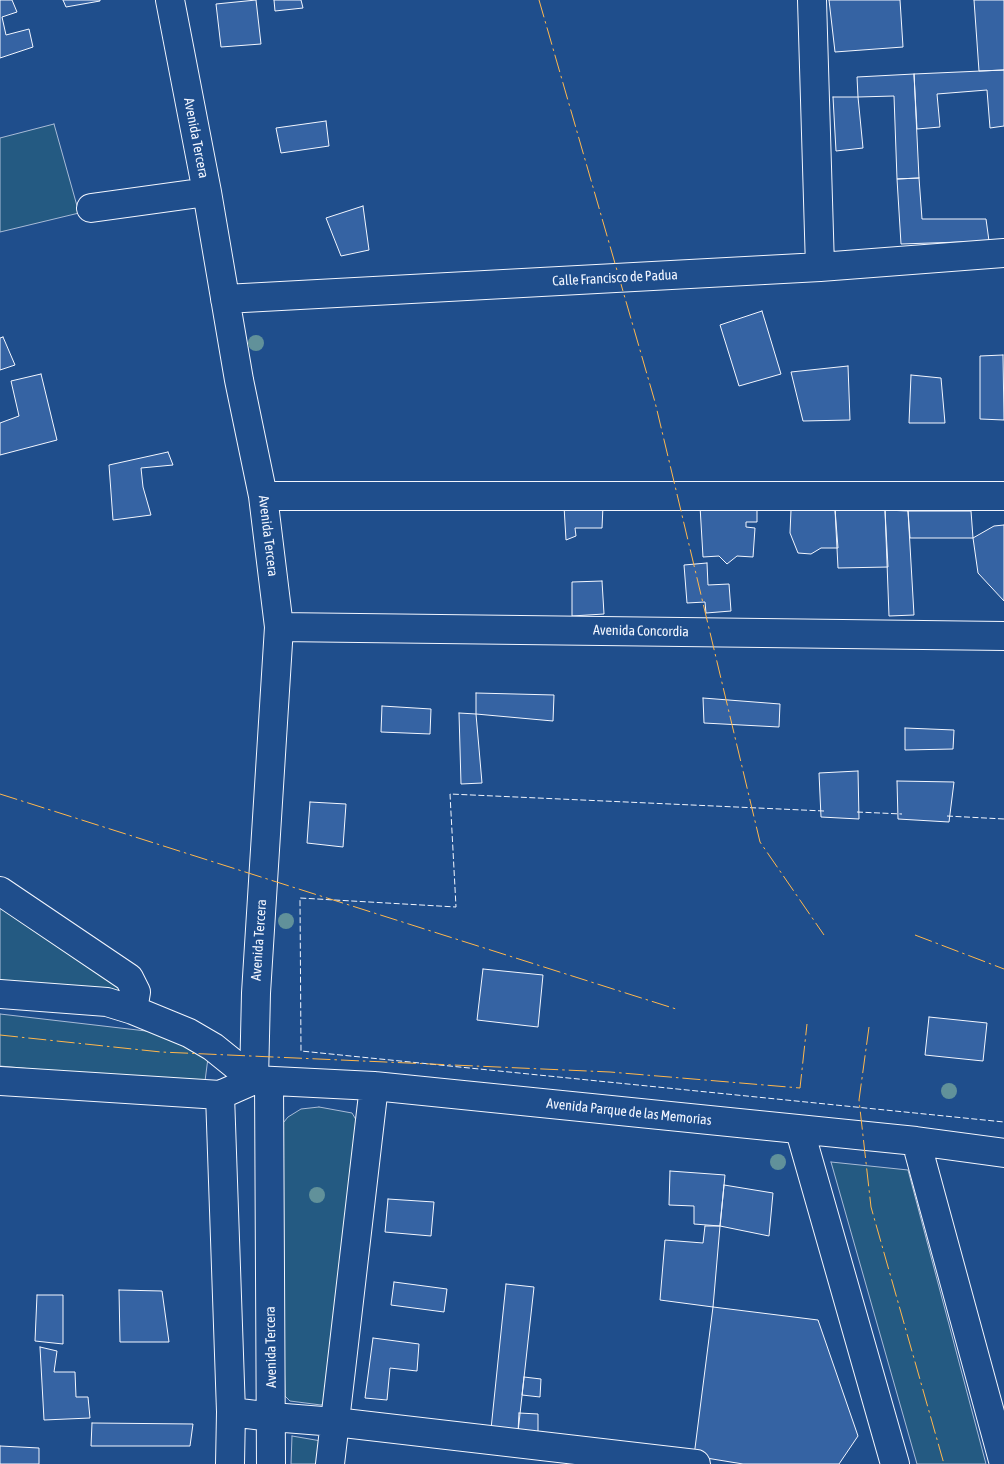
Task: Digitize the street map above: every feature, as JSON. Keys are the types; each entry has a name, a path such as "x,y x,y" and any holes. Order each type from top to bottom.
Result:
{"street":[{"name":"Avenida Tercera","path":"170,0 226,299 239,380 263,496 279,627 256,993 261,1080 272,1418 271,1464"},
{"path":"812,0 820,267"},
{"path":"91,208 206,192"},
{"name":"Calle Francisco de Padua","path":"226,299 820,267 1004,254"},
{"path":"263,496 1003,496"},
{"name":"Avenida Concordia","path":"279,627 1004,636"},
{"path":"0,891 130,978 136,992 133,1010"},
{"path":"0,994 107,1002 133,1010 189,1033 261,1080"},
{"path":"0,1081 220,1095 261,1080"},
{"name":"Avenida Parque de las Memorias","path":"261,1080 374,1086 800,1131 916,1141 1004,1153"},
{"path":"330,1464 374,1086"},
{"path":"220,1095 231,1412 230,1464"},
{"path":"800,1131 895,1464"},
{"path":"916,1141 1004,1464"},
{"path":"231,1412 272,1418 335,1422 661,1462 696,1464"}],"shaded area":[{"path":"54,124 79,213 0,232 0,138"},
{"path":"0,907 138,1001 0,985"},
{"path":"0,1014 189,1036 209,1050 205,1081 138,1079 0,1066"},
{"path":"319,1107 352,1113 358,1123 328,1402 321,1405 290,1401 285,1396 279,1128 288,1117 301,1109"},
{"path":"831,1162 908,1170 986,1464 917,1464"},
{"path":"292,1436 327,1442 323,1464 291,1464"}],"building":[{"path":"0,0 12,0 17,12 2,17 6,35 29,29 33,47 0,58"},
{"path":"63,0 100,0 100,1 66,7"},
{"path":"256,0 261,44 221,47 216,4"},
{"path":"274,0 301,0 303,8 275,11"},
{"path":"829,0 900,0 903,47 835,52"},
{"path":"974,0 1004,0 1004,70 979,71"},
{"path":"1004,70 1004,126 990,128 987,90 937,94 940,127 917,129 914,74"},
{"path":"914,74 919,178 897,179 894,96 858,97 857,77"},
{"path":"833,97 858,97 863,148 836,151"},
{"path":"326,121 329,146 281,153 276,128"},
{"path":"919,178 922,219 986,219 989,241 901,244 897,179"},
{"path":"363,206 369,250 341,256 326,218"},
{"path":"762,311 781,374 739,386 720,325"},
{"path":"3,337 15,365 0,370 0,338"},
{"path":"1003,355 1004,420 980,419 980,356"},
{"path":"848,366 850,420 803,421 791,372"},
{"path":"41,374 57,440 0,455 0,423 19,416 11,381"},
{"path":"911,375 941,378 945,423 909,423"},
{"path":"168,452 173,465 141,468 143,487 151,515 113,520 109,465"},
{"path":"564,506 603,506 602,528 575,528 576,536 566,540"},
{"path":"700,506 757,507 757,522 746,522 746,527 755,528 753,557 737,556 727,564 719,556 703,557"},
{"path":"835,509 838,548 821,548 811,554 798,553 790,533 791,510"},
{"path":"835,509 885,510 888,567 838,568"},
{"path":"885,510 908,511 914,615 889,616"},
{"path":"908,511 971,511 973,538 910,538"},
{"path":"1004,525 1004,601 978,573 973,538 994,526"},
{"path":"707,563 708,585 729,584 731,611 706,613 705,602 687,603 684,565"},
{"path":"602,581 604,614 572,616 572,582"},
{"path":"476,693 554,695 553,721 476,714"},
{"path":"703,698 780,704 779,727 704,723"},
{"path":"382,706 431,709 430,734 381,732"},
{"path":"459,713 476,714 482,783 461,784"},
{"path":"905,728 954,730 953,749 905,750"},
{"path":"858,771 859,819 821,817 819,773"},
{"path":"897,781 954,782 949,822 898,819"},
{"path":"310,802 346,804 343,847 307,843"},
{"path":"483,969 543,975 538,1027 477,1020"},
{"path":"929,1017 987,1023 983,1061 925,1055"},
{"path":"670,1171 725,1175 720,1226 694,1224 694,1206 669,1205"},
{"path":"724,1185 773,1193 769,1236 720,1226"},
{"path":"388,1199 434,1202 431,1236 385,1232"},
{"path":"705,1226 720,1226 713,1307 660,1300 665,1240 703,1243"},
{"path":"394,1282 447,1289 444,1312 391,1305"},
{"path":"506,1284 534,1287 518,1432 491,1429"},
{"path":"119,1290 162,1291 169,1342 120,1342"},
{"path":"37,1295 63,1295 63,1344 35,1341"},
{"path":"713,1307 818,1320 858,1436 839,1464 743,1464 694,1456"},
{"path":"373,1338 419,1344 417,1371 390,1368 387,1400 365,1398"},
{"path":"40,1347 57,1351 54,1372 75,1372 76,1397 88,1397 90,1418 44,1420"},
{"path":"524,1377 541,1379 540,1397 522,1395"},
{"path":"519,1413 538,1414 538,1433 518,1432"},
{"path":"92,1423 193,1424 190,1446 91,1446"},
{"path":"0,1446 39,1448 39,1464 0,1464"}],"fence":[{"path":"824,811 450,794 456,907 300,898 301,1051 1004,1122"},
{"path":"857,812 902,814"},
{"path":"947,816 1004,819"}],"power":[{"path":"539,0 655,402 760,842 824,935"},
{"path":"0,794 676,1009"},
{"path":"915,935 1004,969"},
{"path":"0,1035 161,1052 610,1072 800,1088 807,1024"},
{"path":"869,1027 859,1100 871,1207 944,1464"}]}
